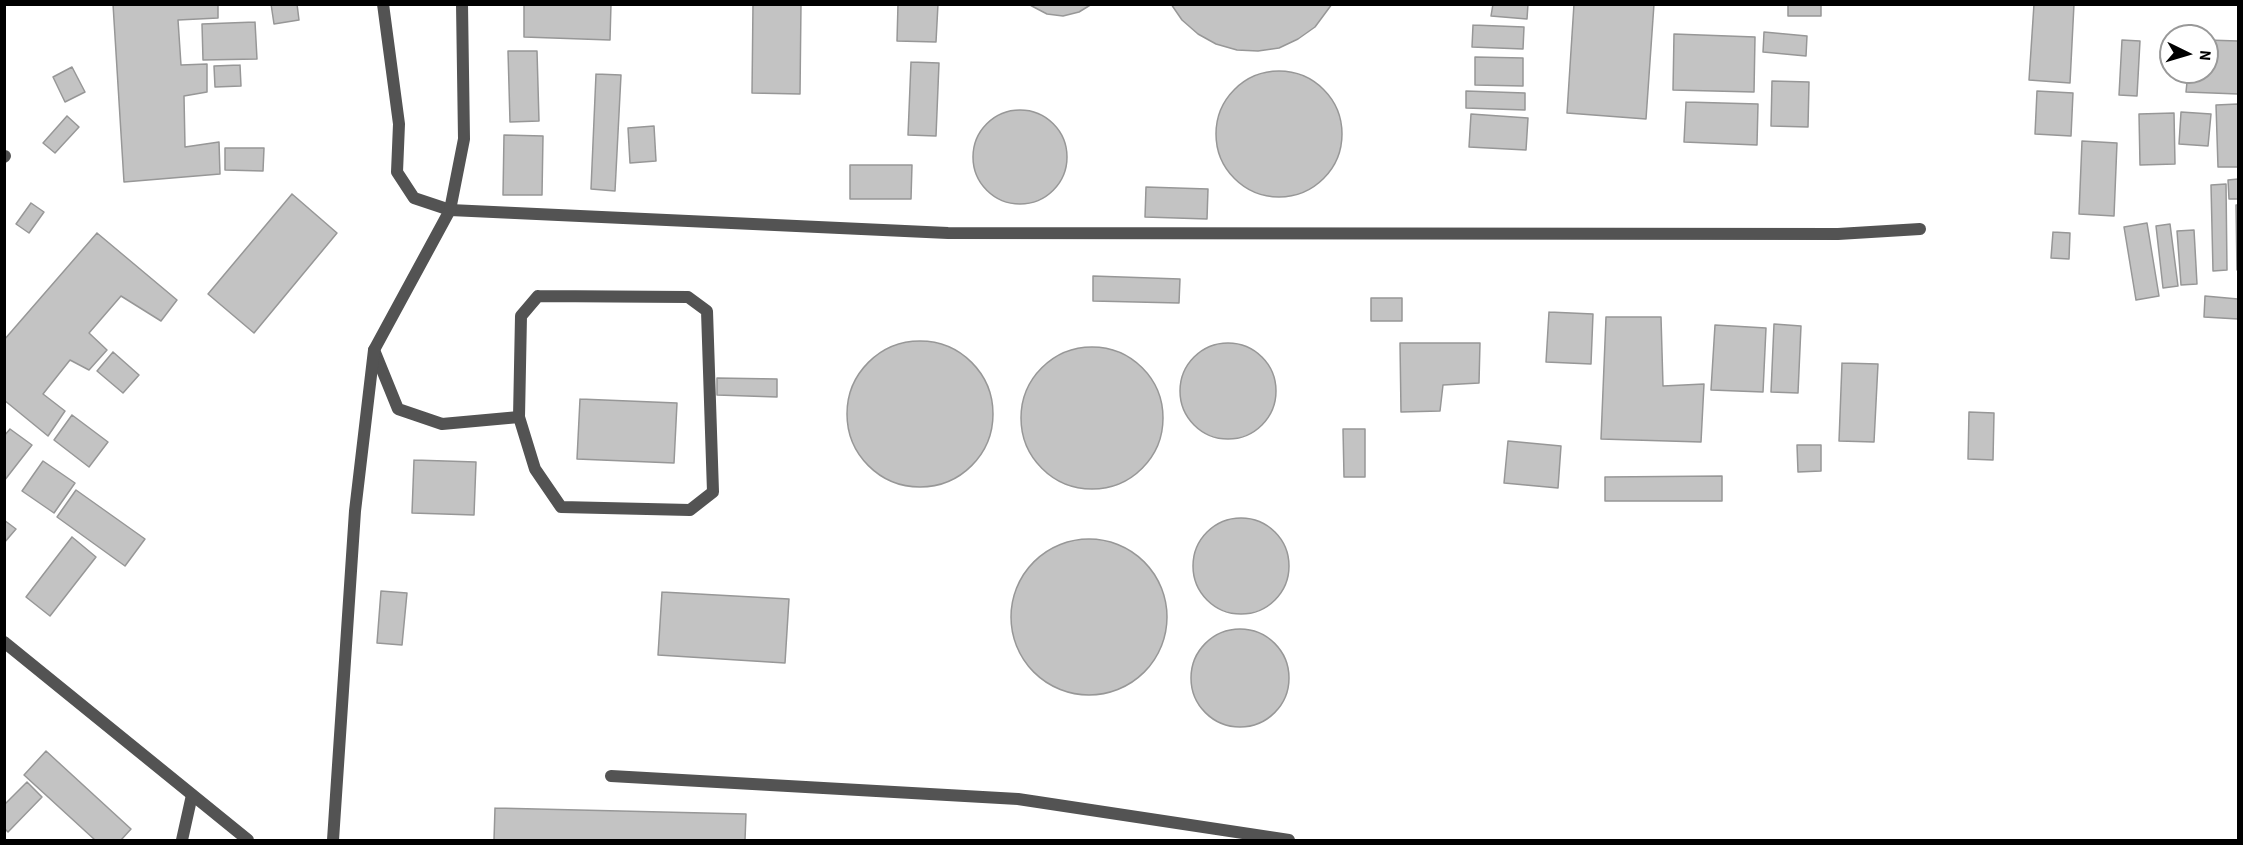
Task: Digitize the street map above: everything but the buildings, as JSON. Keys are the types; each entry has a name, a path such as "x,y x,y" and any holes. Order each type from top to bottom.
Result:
{"street":[{"path":"383,4 399,124 397,172 414,198 450,210 948,233 1838,234 1920,229"},
{"path":"333,840 354,512 374,350 450,210 464,139 462,4"},
{"path":"538,296 688,297 706,311 713,492 690,510 561,507 535,469 519,417 521,316 538,296"},
{"path":"374,350 398,409 442,424 519,417"},
{"path":"4,642 248,840"},
{"path":"611,776 1018,799 1289,840"},
{"path":"182,840 192,795"}]}
